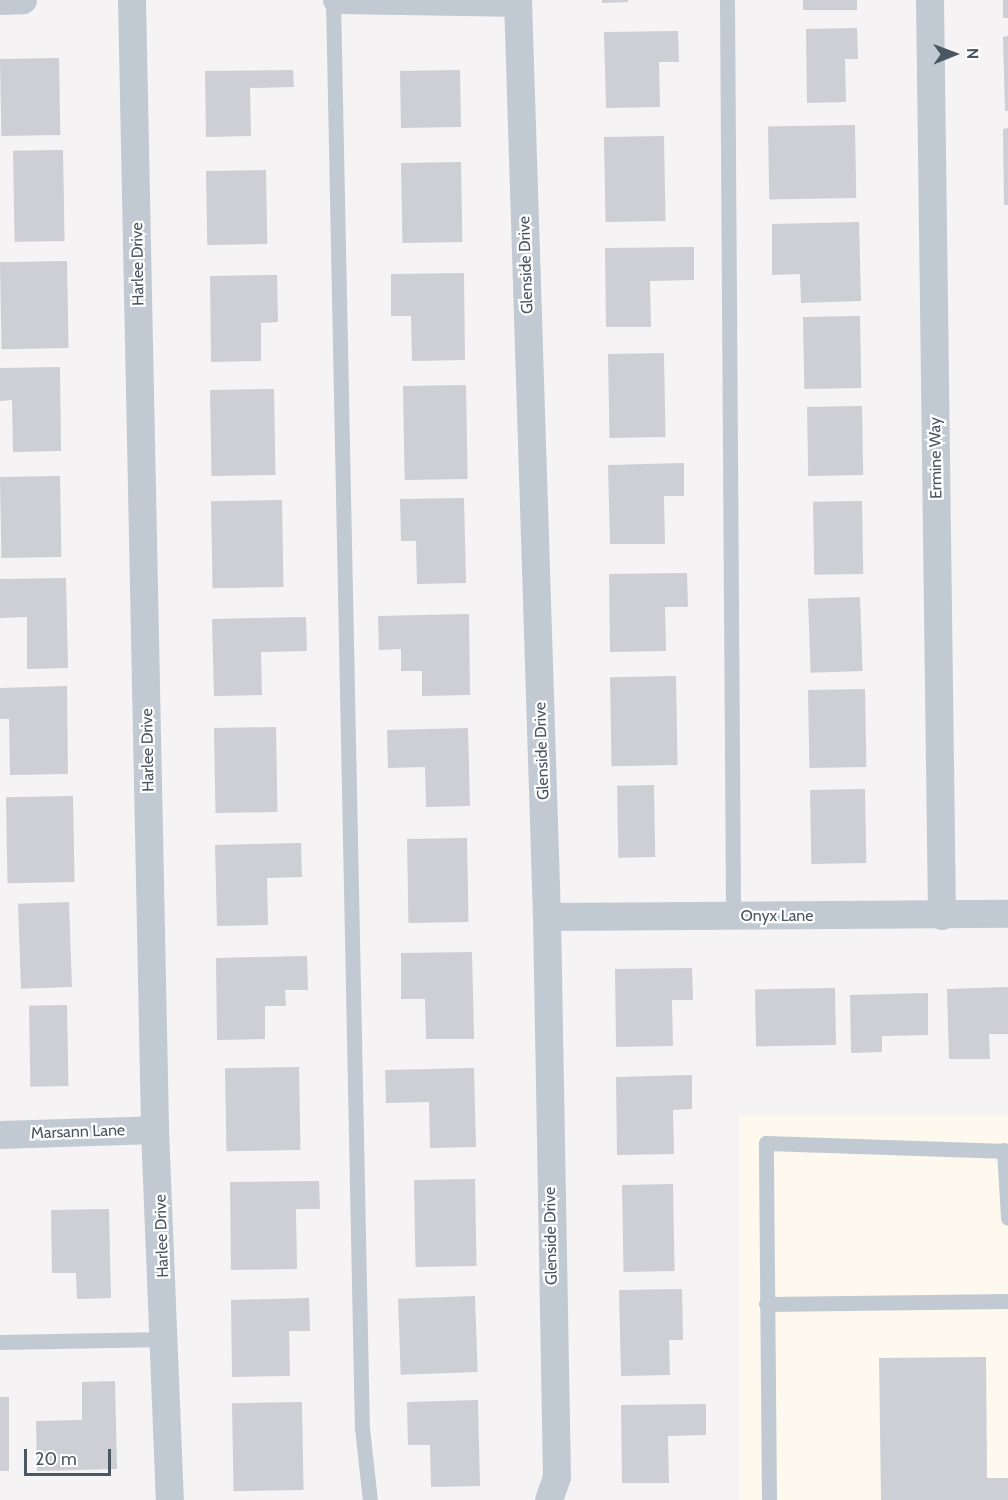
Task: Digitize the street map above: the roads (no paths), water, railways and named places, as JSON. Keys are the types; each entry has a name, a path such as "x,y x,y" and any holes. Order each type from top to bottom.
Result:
{"street":[{"path":"0,1 23,0"},
{"name":"Harlee Drive","path":"132,0 155,1130 171,1500"},
{"path":"335,0 518,1"},
{"name":"Ermine Way","path":"930,0 942,916"},
{"name":"Glenside Drive","path":"518,1 547,917 557,1477 549,1500"},
{"name":"Onyx Lane","path":"547,917 1008,914"},
{"name":"Marsann Lane","path":"0,1135 155,1130"}],"lane":[{"path":"335,0 362,1428 370,1500"},
{"path":"727,0 733,916"},
{"path":"769,1500 766,1143 1006,1150 1008,1218"},
{"path":"766,1304 1008,1301"},
{"path":"0,1342 165,1339"}]}
